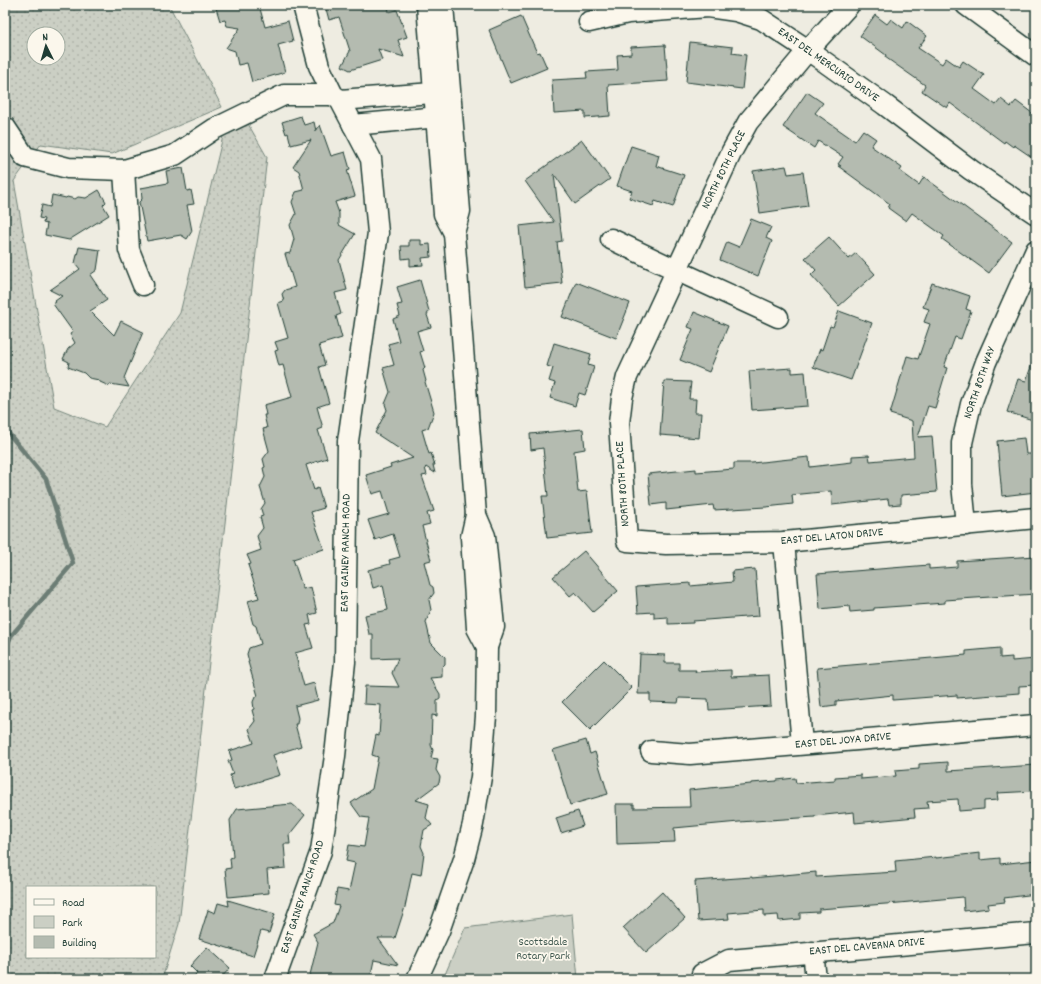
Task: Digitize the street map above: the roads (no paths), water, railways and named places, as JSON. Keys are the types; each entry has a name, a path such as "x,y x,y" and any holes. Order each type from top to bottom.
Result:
{"street":[{"name":"EAST GAINEY RANCH ROAD","path":"275,979 321,851 336,756 345,662 348,441 378,233 371,159 354,125 319,66 304,5"},
{"path":"417,979 439,931 464,859 473,824 481,777 484,745 487,647 494,627 485,536 476,514 454,232 460,211 427,5"},
{"path":"442,92 443,5"},
{"name":"NORTH 80TH PLACE","path":"627,541 619,423 622,398 627,377 732,151 748,122 808,50 849,5"},
{"path":"966,5 1036,56"},
{"name":"EAST DEL MERCURIO DRIVE","path":"589,22 628,13 708,7 736,11 761,19 808,50 885,105 971,170 1036,214"},
{"path":"5,127 25,157 68,168 124,170 175,155 214,128 284,95 336,97 442,92"},
{"path":"354,125 444,116"},
{"path":"124,170 129,250 143,285"},
{"path":"612,239 778,317"},
{"name":"NORTH 80TH WAY","path":"966,525 962,484 962,444 971,404 986,362 1036,250"},
{"name":"EAST DEL LATON DRIVE","path":"627,541 666,544 784,542 1036,518"},
{"path":"784,542 802,744"},
{"name":"EAST DEL JOYA DRIVE","path":"651,750 690,754 1036,725"},
{"name":"EAST DEL CAVERNA DRIVE","path":"702,974 729,960 1036,933"},
{"path":"813,952 816,979"}],"waterway":[{"path":"5,429 46,479 73,563 11,636 5,650"}],"park label":[{"name":"Scottsdale Rotary Park","path":"543,949"}]}
